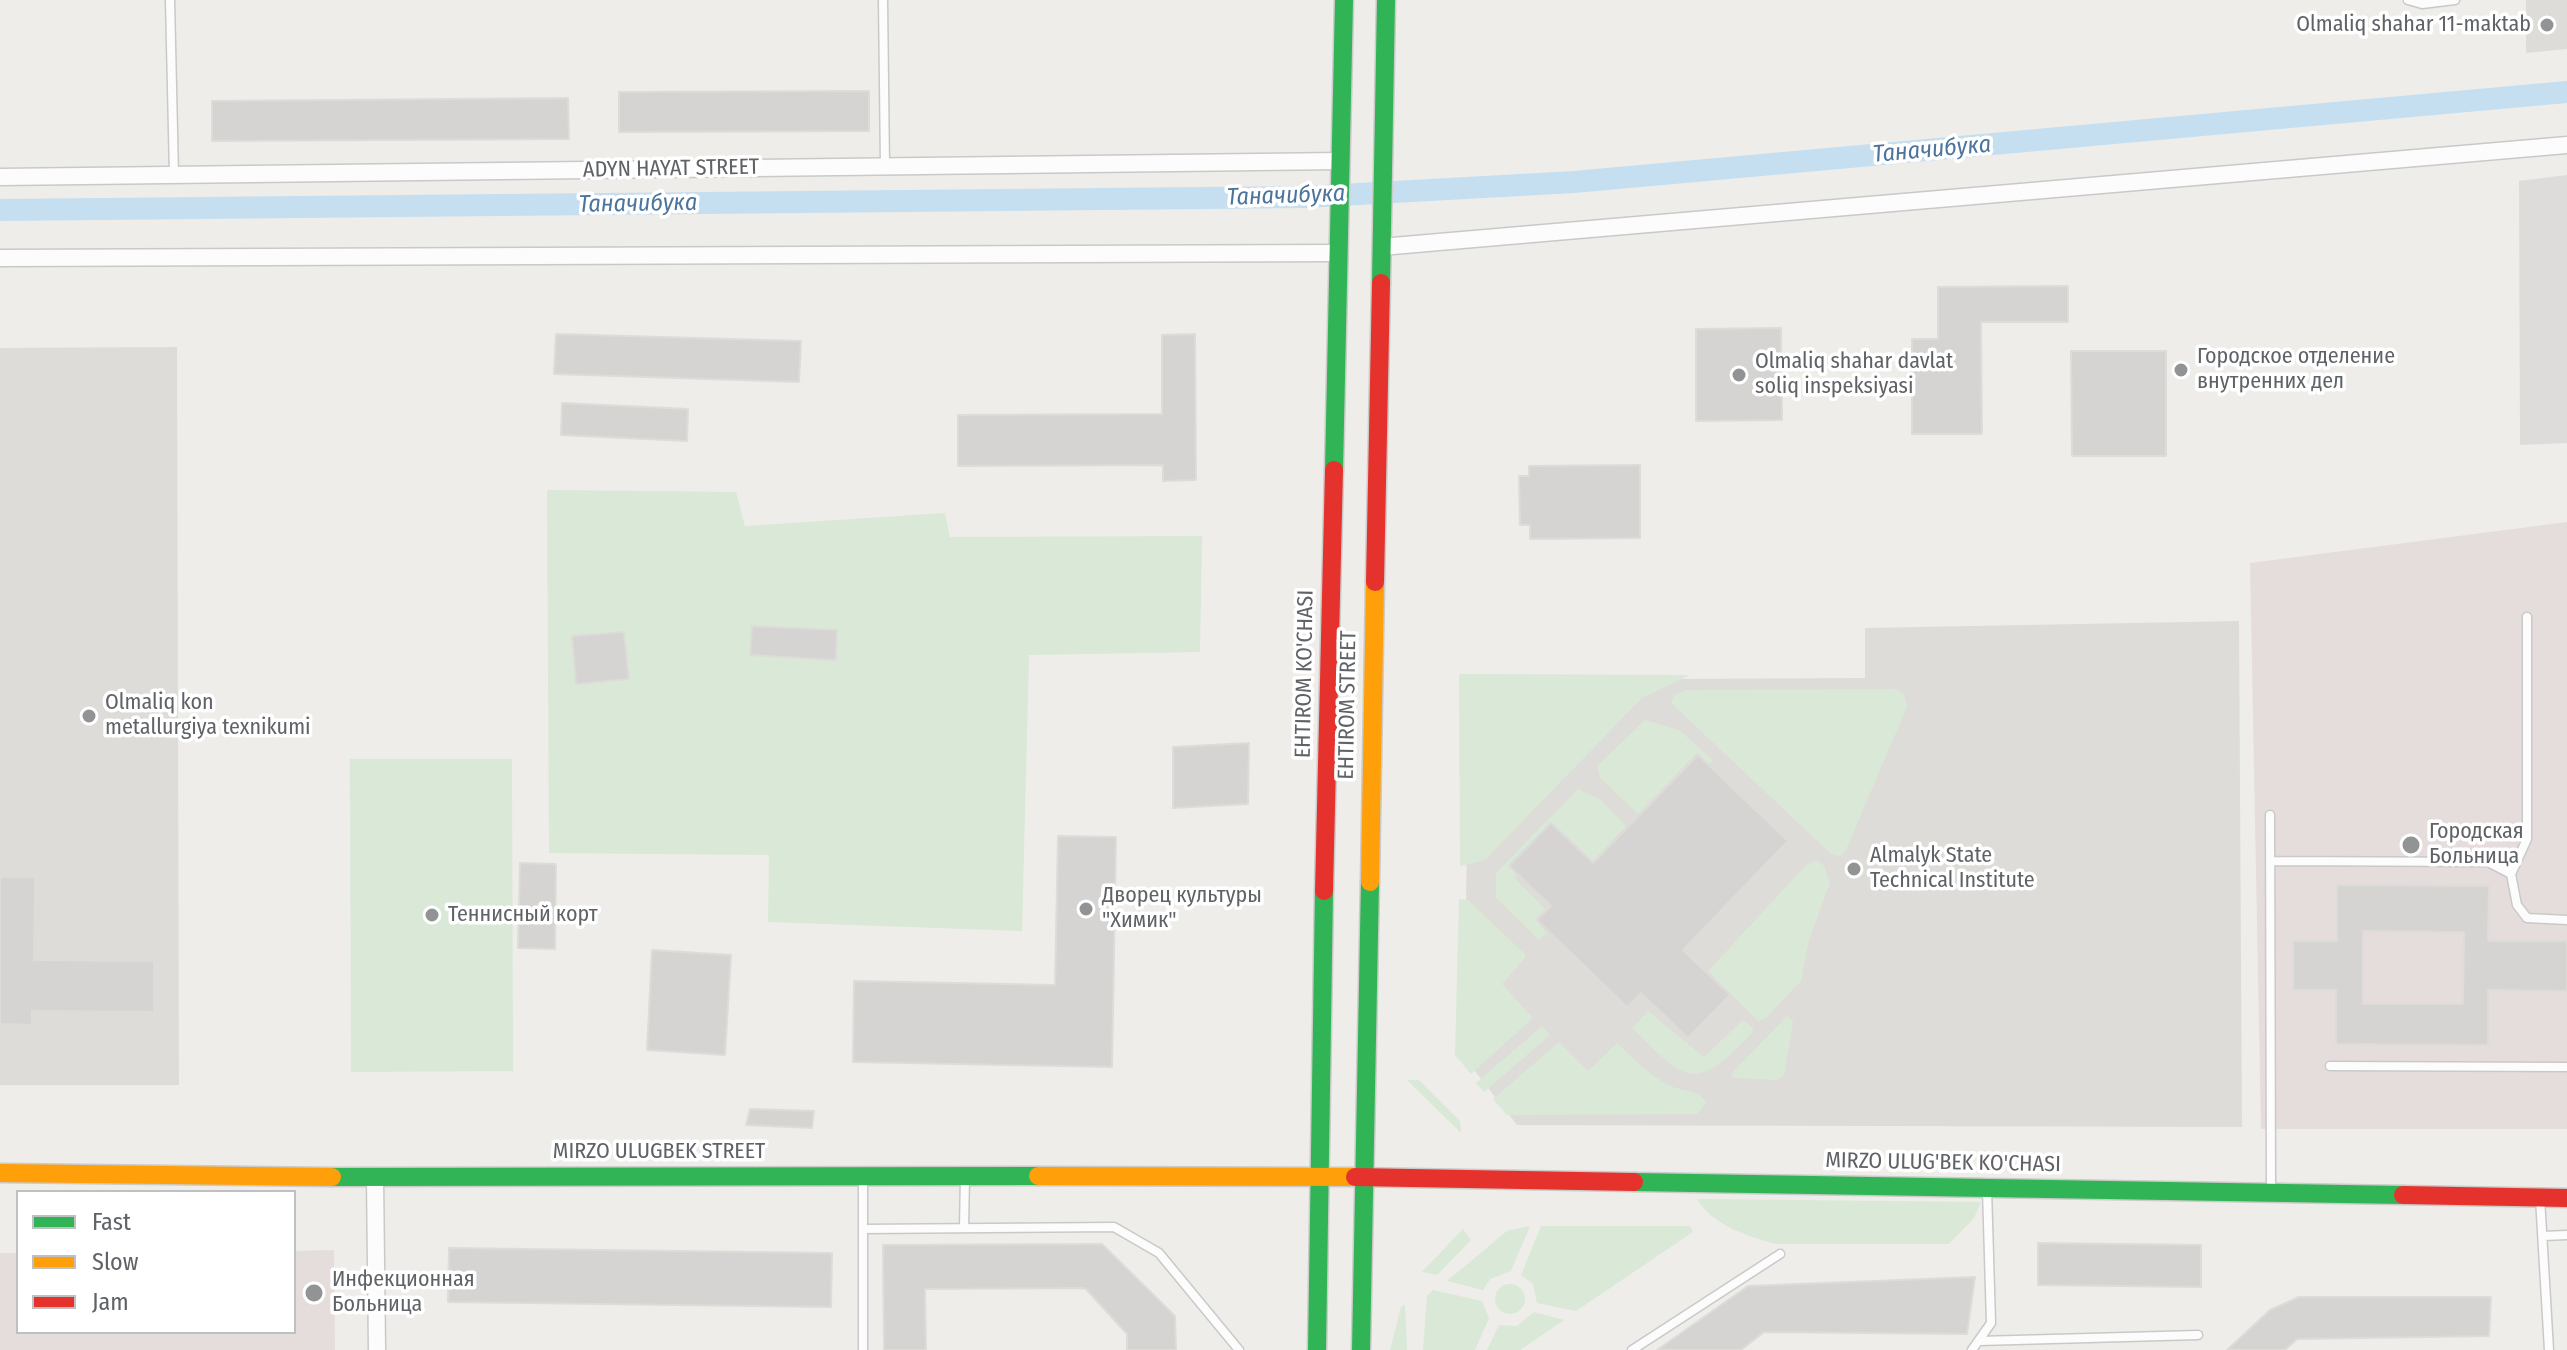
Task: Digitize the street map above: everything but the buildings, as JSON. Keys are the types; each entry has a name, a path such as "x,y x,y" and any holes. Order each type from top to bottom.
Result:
{"main road":[{"name":"EHTIROM KO'CHASI","path":"1317,1350 1318,1176 1344,0"},
{"path":"1381,240 1386,0"},
{"name":"EHTIROM STREET","path":"1362,1176 1381,240"},
{"name":"MIRZO ULUGBEK STREET","path":"0,1173 375,1177 1318,1176"},
{"name":"MIRZO ULUG'BEK KO'CHASI","path":"1318,1176 2567,1198"},
{"path":"1361,1350 1362,1176"}],"street":[{"path":"1381,240 2567,145"},
{"name":"ADYN HAYAT STREET","path":"0,177 1341,161"},
{"path":"0,258 1339,253"},
{"path":"375,1177 377,1350"}],"lane":[{"path":"170,0 174,176"},
{"path":"883,0 885,167"},
{"path":"2408,0 2422,4 2455,0"},
{"path":"2527,617 2527,839 2511,874 2517,905 2527,918 2567,920"},
{"path":"2270,815 2273,861 2271,1193"},
{"path":"2273,861 2488,862 2511,874"},
{"path":"2330,1066 2567,1067"},
{"path":"863,1176 863,1350"},
{"path":"964,1228 965,1176"},
{"path":"1972,1350 1991,1323 1987,1188"},
{"path":"2540,1197 2549,1350"},
{"path":"863,1229 1114,1227 1159,1253 1239,1350"},
{"path":"2543,1236 2567,1235"},
{"path":"1632,1350 1780,1254"},
{"path":"1979,1341 2198,1335"}],"shaded area":[{"name":"Olmaliq shahar 11-maktab","path":"2526,0 2567,0 2567,49 2526,53"},
{"path":"2567,175 2567,443 2520,445 2519,181"},
{"name":"Olmaliq kon metallurgiya texnikumi","path":"177,347 179,1085 0,1085 0,348"},
{"name":"Городская Больница","path":"2567,522 2567,1129 2261,1129 2250,563"},
{"name":"Almalyk State Technical Institute","path":"2239,621 2242,1127 1517,1125 1464,1057 1469,680 1865,678 1865,628"},
{"name":"Инфекционная Больница","path":"334,1250 335,1350 0,1350 0,1253 16,1253 16,1334 296,1334 296,1251"}],"green space":[{"path":"547,490 736,492 745,526 945,513 950,537 1202,536 1200,652 1029,655 1022,931 768,922 769,855 549,853"},
{"path":"1459,674 1690,675 1642,698 1485,860 1460,866"},
{"path":"1895,689 1904,694 1907,707 1845,852 1840,856 1831,854 1671,703 1674,695 1686,690"},
{"path":"1645,720 1679,730 1713,760 1710,764 1697,753 1638,814 1600,778 1597,766"},
{"name":"Теннисный корт","path":"350,759 512,759 513,1071 351,1072"},
{"path":"1578,789 1601,800 1626,826 1593,861 1551,822 1508,865 1517,876 1515,879 1545,909 1535,919 1547,933 1539,940 1496,898 1496,873"},
{"path":"1817,860 1824,866 1830,883 1809,940 1801,981 1766,1018 1758,1021 1708,971 1806,865"},
{"path":"1459,899 1468,900 1525,954 1525,958 1502,984 1533,1018 1471,1074 1455,1055"},
{"path":"1648,1011 1704,1057 1743,1020 1753,1028 1752,1033 1717,1065 1691,1074 1666,1060 1632,1028"},
{"path":"1787,1016 1793,1021 1784,1075 1778,1080 1734,1078 1731,1074"},
{"path":"1542,1026 1550,1035 1484,1092 1476,1083"},
{"path":"1559,1042 1588,1071 1617,1043 1657,1079 1696,1094 1706,1103 1697,1114 1507,1115 1493,1099"},
{"path":"1407,1080 1419,1080 1460,1121 1461,1133"},
{"path":"1697,1199 1981,1202 1974,1218 1949,1244 1776,1244 1743,1234 1721,1223"},
{"path":"1530,1226 1511,1271 1490,1279 1483,1290 1447,1281 1507,1231"},
{"path":"1541,1226 1690,1226 1693,1232 1576,1311 1537,1303 1533,1284 1521,1275"},
{"path":"1463,1229 1471,1240 1437,1275 1422,1272"},
{"path":"1510,1284 1516,1285 1524,1293 1524,1305 1516,1313 1510,1314 1504,1313 1496,1305 1495,1299 1496,1293 1504,1285"},
{"path":"1433,1290 1482,1301 1489,1318 1475,1350 1423,1350 1427,1296"},
{"path":"1405,1305 1407,1350 1390,1350 1401,1307"},
{"path":"1534,1312 1564,1320 1520,1350 1487,1350 1499,1325 1517,1326"}],"waterway":[{"name":"Таначибука","path":"0,210 1305,197 1574,182 2567,92"}],"traffic: fast":[{"path":"1334,470 1344,0"},
{"path":"1381,283 1386,0"},
{"path":"1361,1350 1370,882"},
{"path":"1317,1350 1324,891"},
{"path":"332,1177 1038,1176"},
{"path":"1634,1182 2403,1195"}],"traffic: slow":[{"path":"1370,882 1375,582"},
{"path":"0,1173 332,1177"},
{"path":"1038,1176 1355,1177"}],"traffic: jam":[{"path":"1375,582 1381,283"},
{"path":"1324,891 1334,470"},
{"path":"1355,1177 1634,1182"},
{"path":"2403,1195 2567,1198"}],"place":[{"name":"Olmaliq shahar 11-maktab","path":"2547,25"},
{"name":"Городское отделение внутренних дел","path":"2181,370"},
{"name":"Olmaliq shahar davlat soliq inspeksiyasi","path":"1739,375"},
{"name":"Olmaliq kon metallurgiya texnikumi","path":"89,716"},
{"name":"Городская Больница","path":"2411,845"},
{"name":"Almalyk State Technical Institute","path":"1854,869"},
{"name":"Дворец культуры \"Химик\"","path":"1086,909"},
{"name":"Теннисный корт","path":"432,915"},
{"name":"Инфекционная Больница","path":"314,1293"}]}
